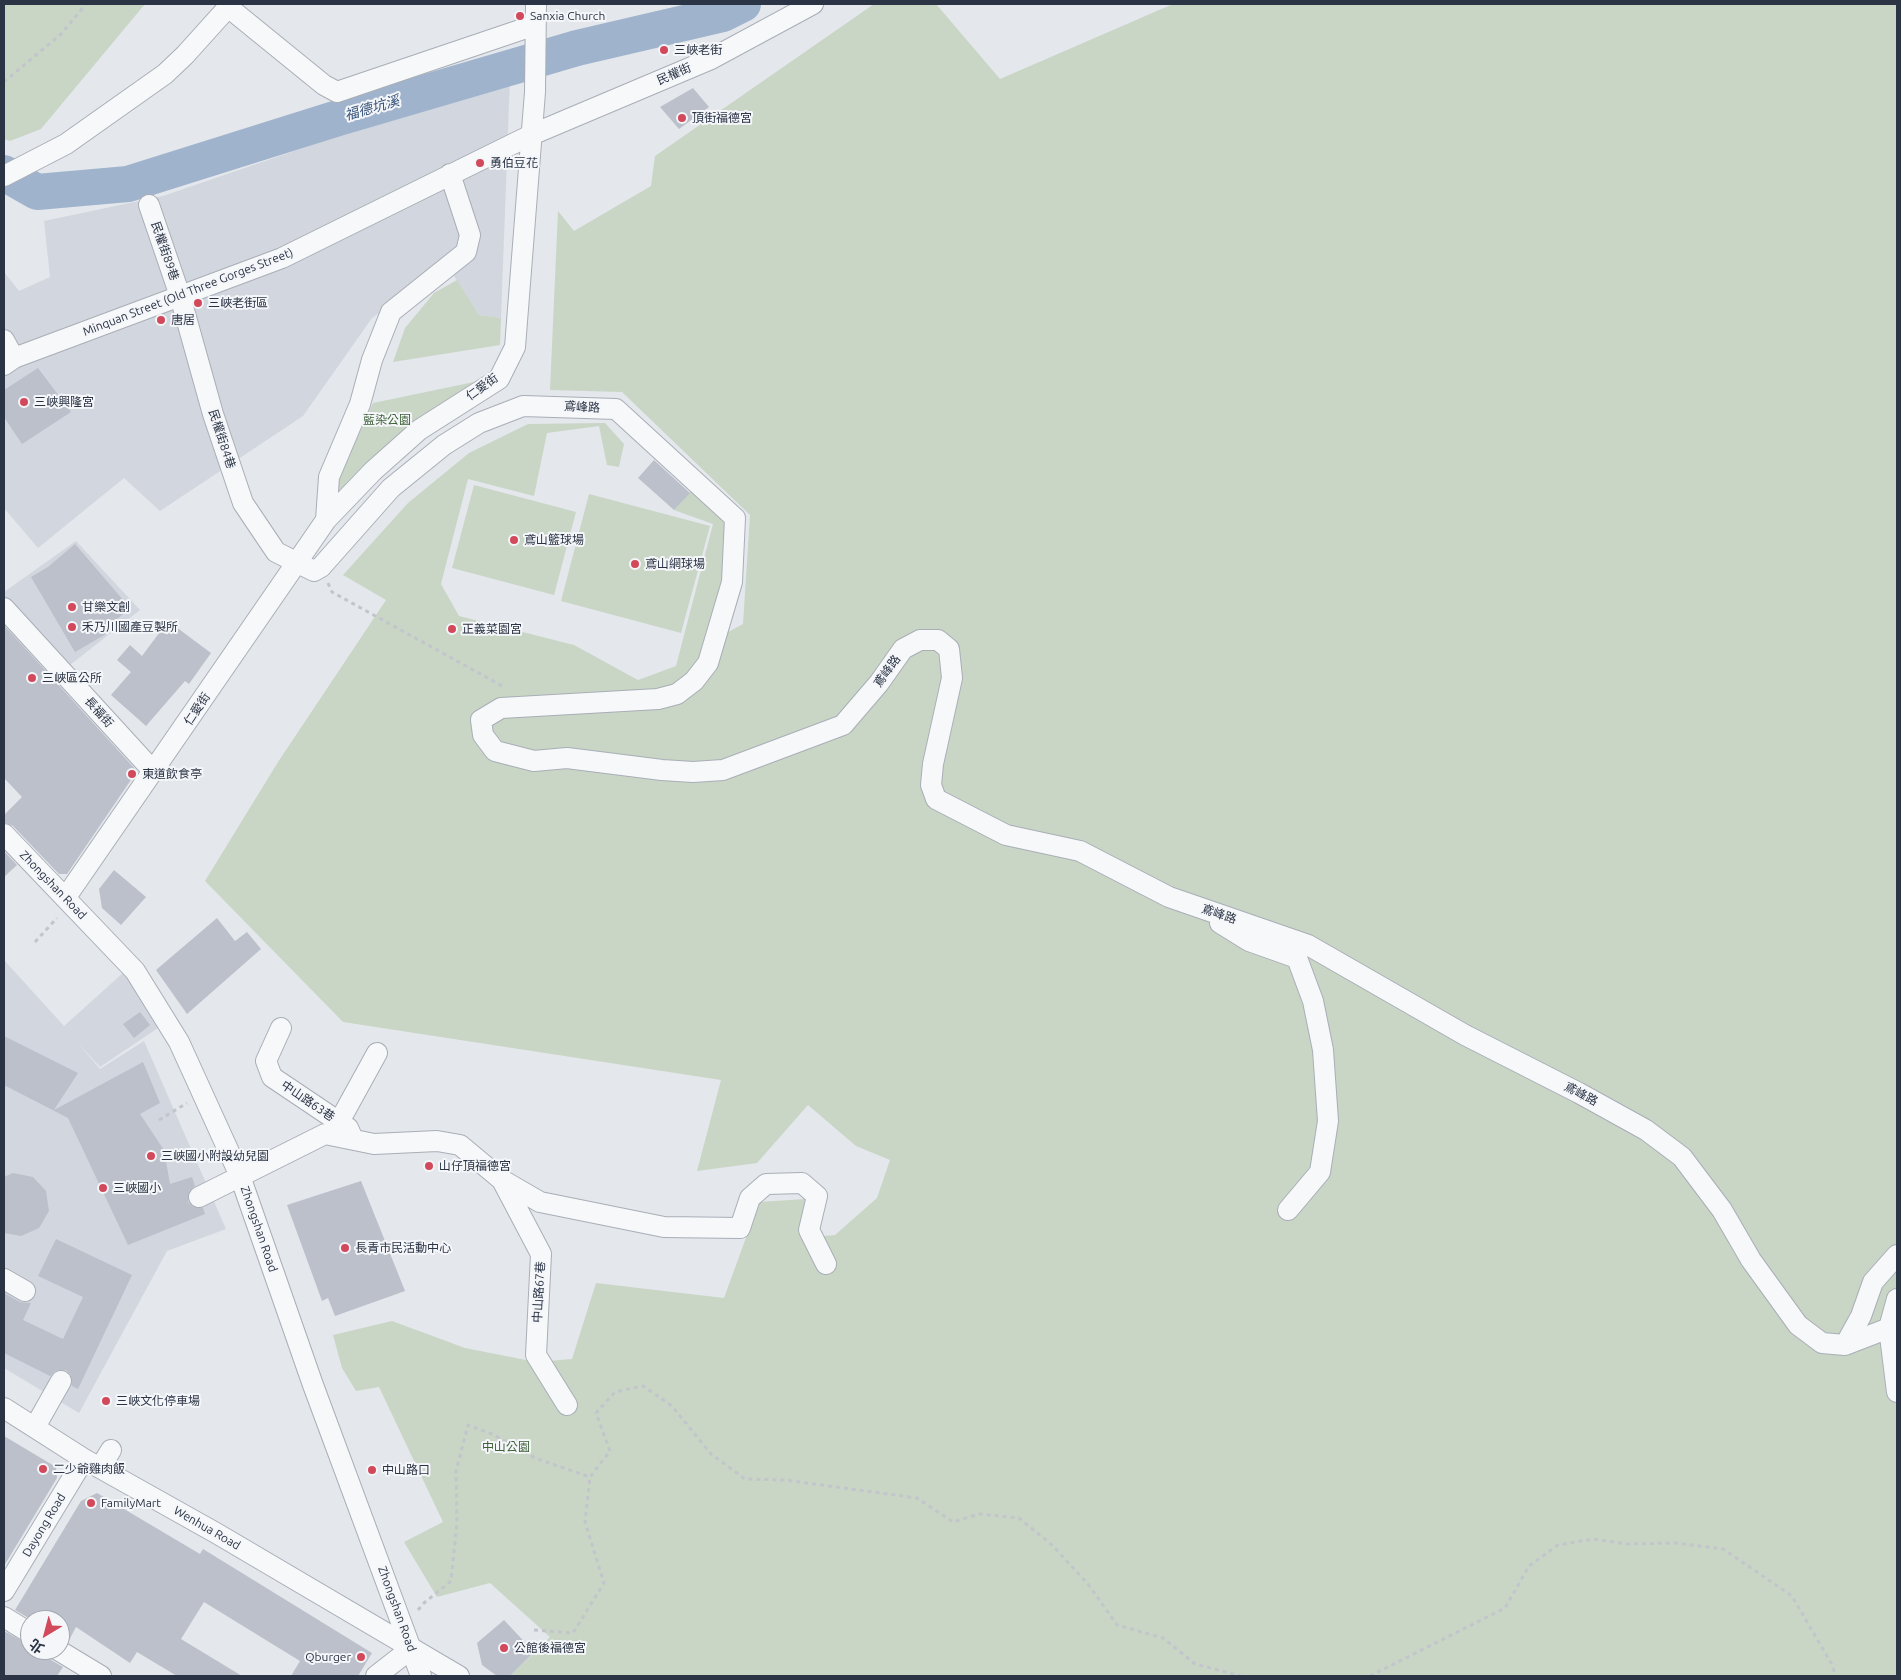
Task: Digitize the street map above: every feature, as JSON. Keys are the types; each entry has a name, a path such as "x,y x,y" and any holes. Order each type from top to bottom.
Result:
{"street":[{"name":"仁愛街","path":"68,900 326,520 372,471 419,430 499,379 515,347 535,92 536,4"},
{"name":"民權街","path":"531,135 711,58 813,4"},
{"path":"4,176 66,144 164,74 186,55 230,6 324,85 337,92 535,31"},
{"name":"Minquan Street (Old Three Gorges Street)","path":"9,362 282,258 531,135"},
{"path":"326,520 329,477 360,404 372,360 391,312 466,252 470,235 450,174"},
{"name":"民權街89巷","path":"149,205 180,296"},
{"name":"民權街84巷","path":"180,296 213,414 243,503 276,552 296,563"},
{"path":"4,340 9,362"},
{"name":"鳶峰路","path":"296,563 314,571 321,567 391,488 444,446 479,423 523,406 616,409 735,518 732,582 708,663 694,681 677,694 623,702 536,704 501,708 481,720 483,735 495,751 534,761 567,758 662,770 693,772 724,770 843,725 879,683 903,649 920,640 938,640 949,649 952,678 933,764 931,785 936,799 1006,835 1080,851 1169,897 1308,945 1465,1035 1646,1130 1682,1158 1722,1210 1751,1260 1798,1325 1822,1343 1845,1345 1889,1328"},
{"name":"長福街","path":"5,612 154,772"},
{"name":"Zhongshan Road","path":"4,834 135,971 179,1042 240,1176 313,1385 421,1676"},
{"path":"1184,902 1249,940 1296,958 1313,1001 1323,1050 1328,1121 1320,1172 1288,1210"},
{"name":"中山路63巷","path":"281,1028 266,1061 272,1077 348,1128 353,1139"},
{"name":"中山路63巷","path":"339,1122 377,1054"},
{"path":"199,1197 325,1134 374,1144 437,1141 460,1146 502,1180 540,1202 664,1227 740,1228 750,1198 766,1184 802,1183 816,1196 809,1230 826,1264"},
{"name":"中山路67巷","path":"502,1180 541,1254 536,1355 567,1405"},
{"path":"1845,1345 1861,1316 1873,1282 1897,1255"},
{"path":"4,1279 25,1291"},
{"path":"1897,1299 1889,1328 1897,1392"},
{"path":"35,1427 61,1381"},
{"name":"Wenhua Road","path":"4,1408 92,1463 408,1638 459,1676"},
{"name":"Dayong Road","path":"4,1591 92,1463 111,1450"},
{"path":"4,1617 20,1627"},
{"path":"376,1676 408,1638"},
{"path":"70,1657 101,1676"}],"path":[{"path":"4,82 62,34 86,4"},
{"path":"332,592 536,704"},
{"path":"35,942 68,900"},
{"path":"159,1120 202,1093"},
{"path":"534,1630 573,1633 604,1583 585,1522 590,1477 610,1450 596,1414 615,1392 643,1386 672,1406 711,1454 745,1479 785,1480 917,1498 953,1522 979,1514 1019,1518 1052,1545 1082,1577 1117,1625 1163,1638 1196,1664 1242,1676"},
{"path":"408,1638 424,1603 451,1581 457,1522 456,1471 468,1425 492,1434 535,1458 590,1477"},
{"path":"1370,1676 1505,1608 1529,1566 1558,1545 1593,1539 1627,1544 1676,1543 1723,1549 1760,1572 1792,1596 1831,1663 1836,1676"}],"shaded area":[{"name":"三峽老街區","path":"510,77 501,318 479,315 447,265 372,318 303,416 160,511 124,478 38,548 4,508 4,272 19,291 50,277 44,221 163,196"},
{"name":"甘樂文創","path":"76,541 140,610 65,669 4,603 4,592"},
{"name":"三峽國小","path":"4,960 64,1026 123,973 131,981 158,1028 100,1067 77,1042 100,1069 144,1041 226,1229 167,1251 79,1413 4,1368"}],"green space":[{"path":"4,4 145,4 41,129 10,141 4,139"},
{"name":"中山公園","path":"874,4 936,4 1000,79 1173,4 1897,4 1897,1676 510,1676 550,1637 490,1583 437,1597 404,1542 443,1522 379,1387 356,1391 342,1368 333,1335 392,1321 465,1348 536,1362 572,1359 596,1283 724,1298 759,1202 805,1199 800,1238 835,1235 877,1198 890,1160 856,1146 808,1105 757,1163 697,1171 721,1080 343,1022 205,881 278,762 386,600 343,575 408,503 469,453 528,424 605,423 624,444 619,467 607,465 599,426 547,433 534,496 468,479 441,584 459,616 574,645 638,680 676,666 713,524 674,510 691,491 725,521 726,544 723,582 706,644 743,624 750,515 622,392 550,390 558,211 574,231 651,186 655,156"},
{"path":"457,280 479,315 501,318 500,345 393,362 405,328 434,293"},
{"name":"藍染公園","path":"474,382 417,419 362,467 335,495 334,489 373,403"},
{"name":"鳶山籃球場","path":"474,485 576,512 554,595 452,568"},
{"name":"鳶山網球場","path":"589,494 710,526 681,633 561,601"}],"building":[{"name":"頂街福德宮","path":"693,88 709,107 679,129 660,107"},
{"path":"38,368 71,412 22,444 4,417 4,390"},
{"path":"654,460 690,493 674,510 638,478"},
{"path":"75,544 130,608 109,626 113,630 75,652 31,577 48,567"},
{"path":"168,621 211,653 189,684 185,681 146,726 111,695 131,672 117,660 130,645 142,656"},
{"path":"4,625 137,771 67,874 59,874 13,826 4,822 4,815 22,797 4,778"},
{"path":"4,851 17,865 4,877"},
{"path":"114,870 146,897 121,925 102,908 99,889"},
{"path":"217,918 235,941 247,932 261,949 187,1014 156,970"},
{"path":"140,1012 150,1025 134,1038 123,1024"},
{"path":"4,1036 78,1073 54,1110 143,1062 160,1103 140,1114 164,1150 170,1184 192,1177 195,1186 189,1191 188,1202 193,1207 203,1208 205,1214 128,1245 68,1118 4,1085"},
{"path":"13,1173 33,1177 46,1191 49,1211 39,1228 21,1236 4,1233 4,1177"},
{"name":"長青市民活動中心","path":"361,1181 405,1291 335,1316 328,1298 322,1301 287,1205"},
{"path":"56,1239 132,1275 78,1389 72,1386 71,1375 66,1370 55,1371 50,1376 4,1353 4,1293 20,1302 31,1303 23,1320 63,1339 83,1297 38,1276"},
{"path":"4,1436 56,1467 57,1478 4,1566"},
{"path":"97,1493 200,1554 203,1549 372,1653 358,1676 291,1676 300,1661 204,1602 181,1639 242,1676 177,1676 137,1652 130,1663 76,1627 70,1638 70,1610 20,1610 20,1613 15,1610 81,1501"},
{"name":"公館後福德宮","path":"504,1620 534,1652 510,1676 497,1676 482,1665 477,1643"},
{"path":"4,1631 20,1640 20,1660 51,1660 63,1667 57,1676 4,1676"}],"waterway":[{"name":"福德坑溪","path":"4,173 37,192 128,184 338,118 577,48 723,14 743,4"}],"place":[{"name":"Sanxia Church","path":"520,16"},
{"name":"三峽老街","path":"664,50"},
{"name":"頂街福德宮","path":"682,118"},
{"name":"勇伯豆花","path":"480,163"},
{"name":"三峽老街區","path":"198,303"},
{"name":"唐居","path":"161,320"},
{"name":"三峽興隆宮","path":"24,402"},
{"name":"鳶山籃球場","path":"514,540"},
{"name":"鳶山網球場","path":"635,564"},
{"name":"甘樂文創","path":"72,607"},
{"name":"禾乃川國產豆製所","path":"72,627"},
{"name":"正義菜園宮","path":"452,629"},
{"name":"三峽區公所","path":"32,678"},
{"name":"東道飲食亭","path":"132,774"},
{"name":"三峽國小附設幼兒園","path":"151,1156"},
{"name":"山仔頂福德宮","path":"429,1166"},
{"name":"三峽國小","path":"103,1188"},
{"name":"長青市民活動中心","path":"345,1248"},
{"name":"三峽文化停車場","path":"106,1401"},
{"name":"二少爺雞肉飯","path":"43,1469"},
{"name":"中山路口","path":"372,1470"},
{"name":"FamilyMart","path":"91,1503"},
{"name":"公館後福德宮","path":"504,1648"},
{"name":"Qburger","path":"361,1657"}]}
